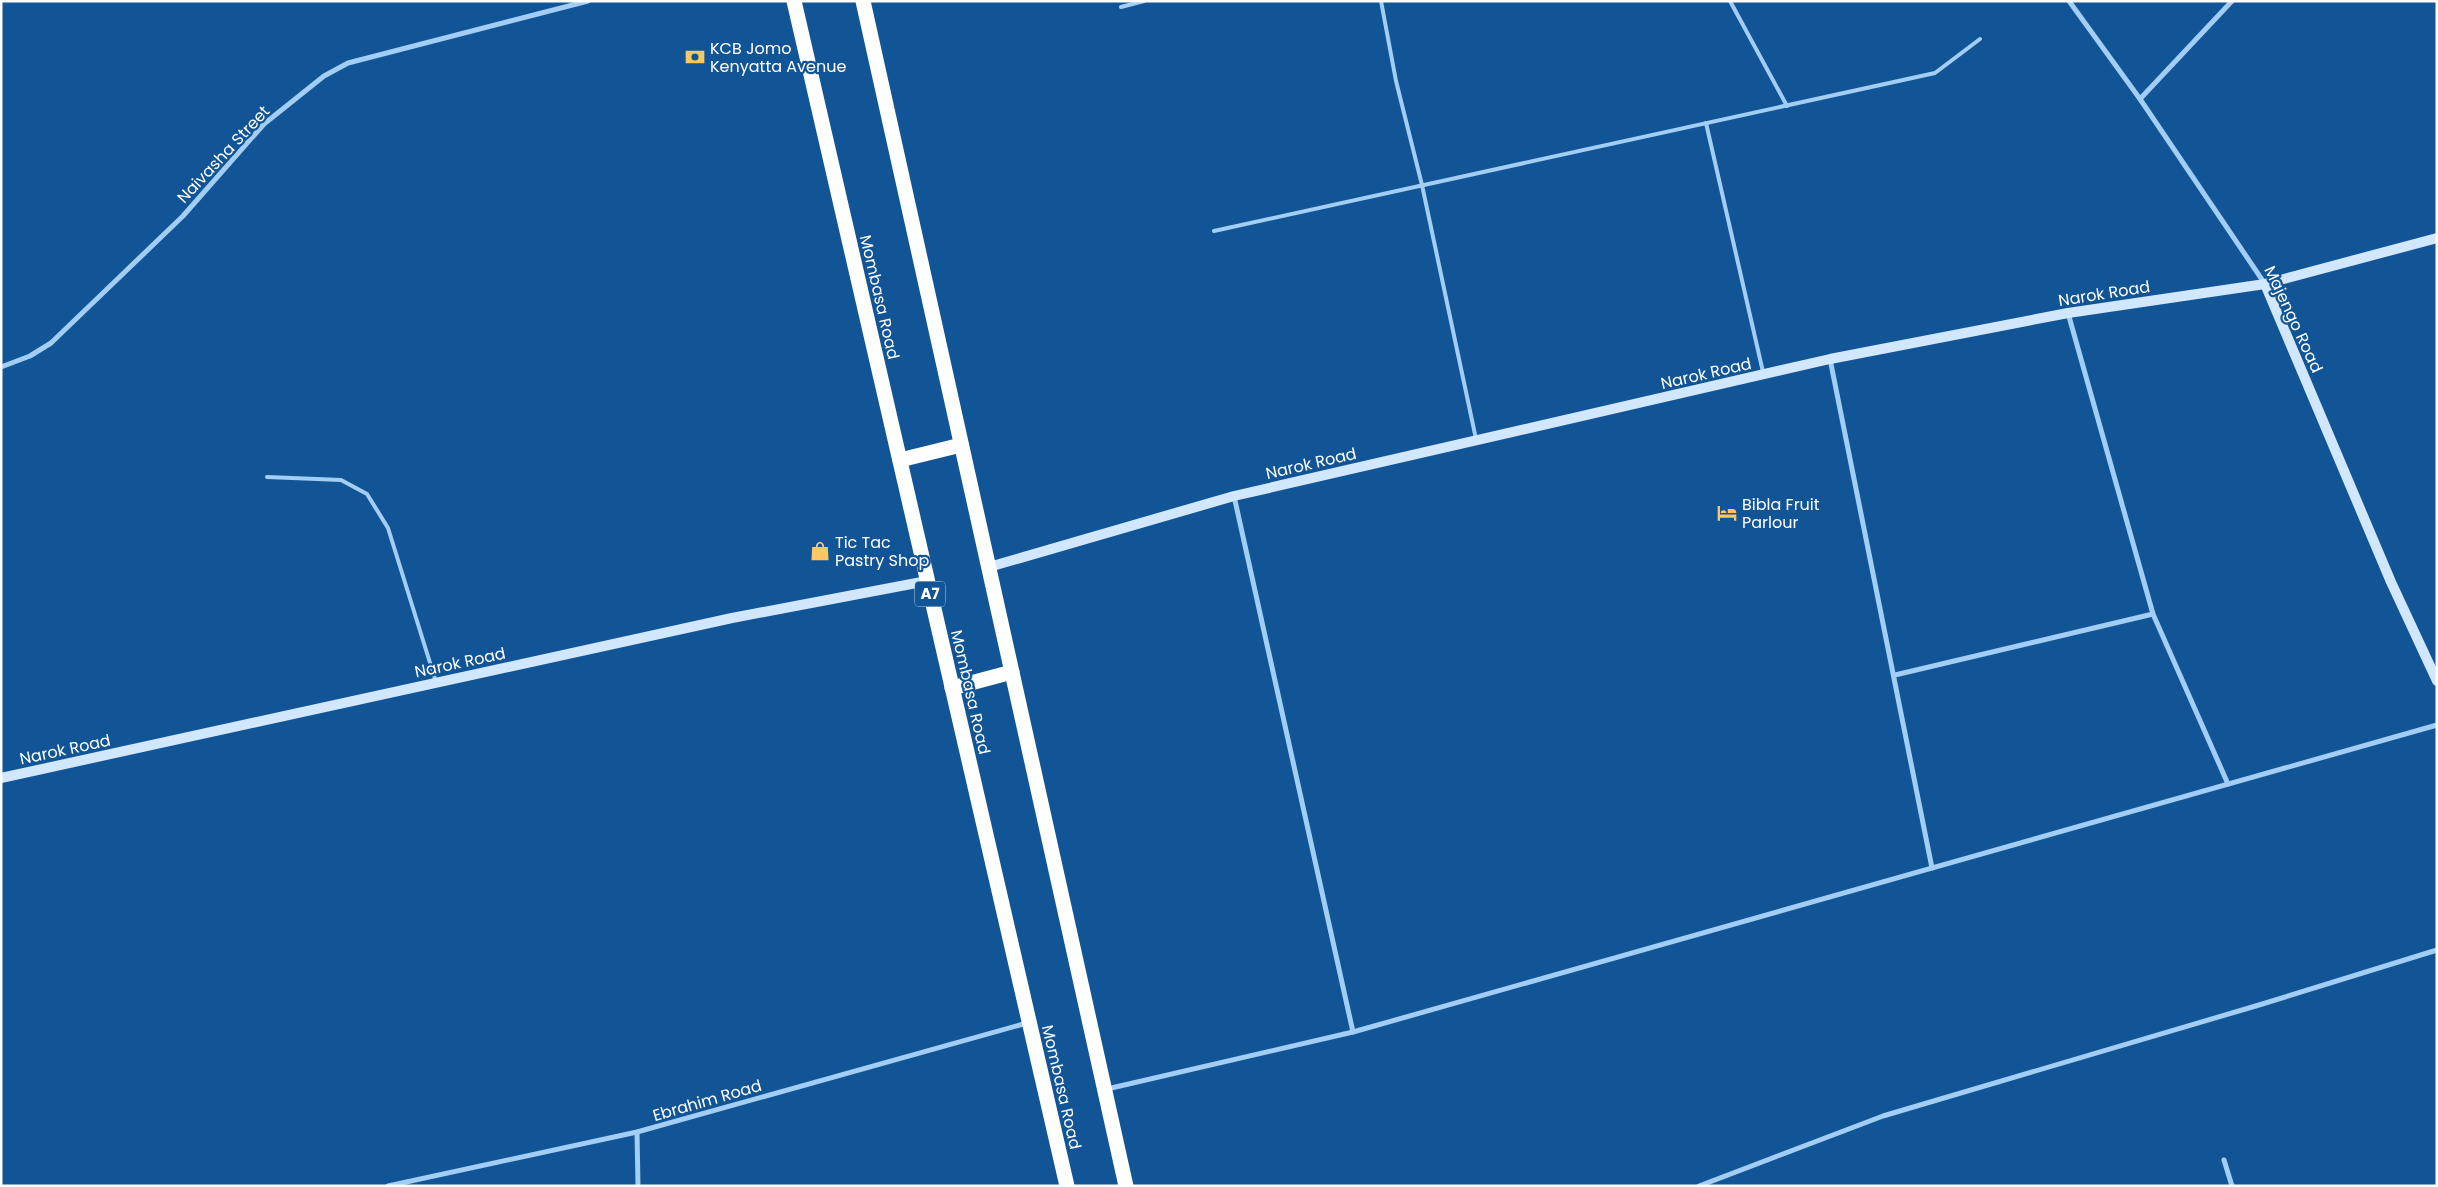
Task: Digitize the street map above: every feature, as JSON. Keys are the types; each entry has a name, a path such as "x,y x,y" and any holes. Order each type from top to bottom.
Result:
{"highway":[{"name":"Mombasa Road","path":"794,1 1067,1186"},
{"path":"862,1 1126,1186"},
{"path":"900,460 961,445"},
{"path":"952,688 1012,672"}],"street":[{"name":"Naivasha Street","path":"1,367 30,356 51,343 183,216 264,124 324,76 348,63 588,1"},
{"name":"Majengo Road","path":"2068,1 2140,99 2265,284 2391,582 2437,681"},
{"path":"2140,99 2232,1"},
{"name":"Narok Road","path":"989,567 1234,496 1830,359 2068,313 2265,284 2437,238"},
{"path":"2068,313 2153,614 2228,784"},
{"path":"1830,359 1895,675 1932,868"},
{"path":"1234,496 1353,1032"},
{"name":"Narok Road","path":"1,778 732,618 927,581"},
{"path":"1895,675 2153,614"},
{"path":"1105,1089 1353,1032 2437,725"},
{"path":"1699,1186 1883,1116 2259,1005 2437,950"},
{"name":"Ebrahim Road","path":"388,1186 637,1132 1029,1023"},
{"path":"637,1132 638,1186"},
{"path":"2224,1160 2232,1186"}],"lane":[{"path":"1120,7 1144,1"},
{"path":"1381,1 1396,81 1422,185 1476,441"},
{"path":"1730,1 1787,106"},
{"path":"1214,231 1934,74 1980,39"},
{"path":"1706,123 1763,375"},
{"path":"267,477 341,480 367,494 388,528 436,683"}],"place":[{"name":"KCB Jomo Kenyatta Avenue","path":"695,57"},
{"name":"Bibla Fruit Parlour","path":"1727,513"},
{"name":"Tic Tac Pastry Shop","path":"820,551"}]}
